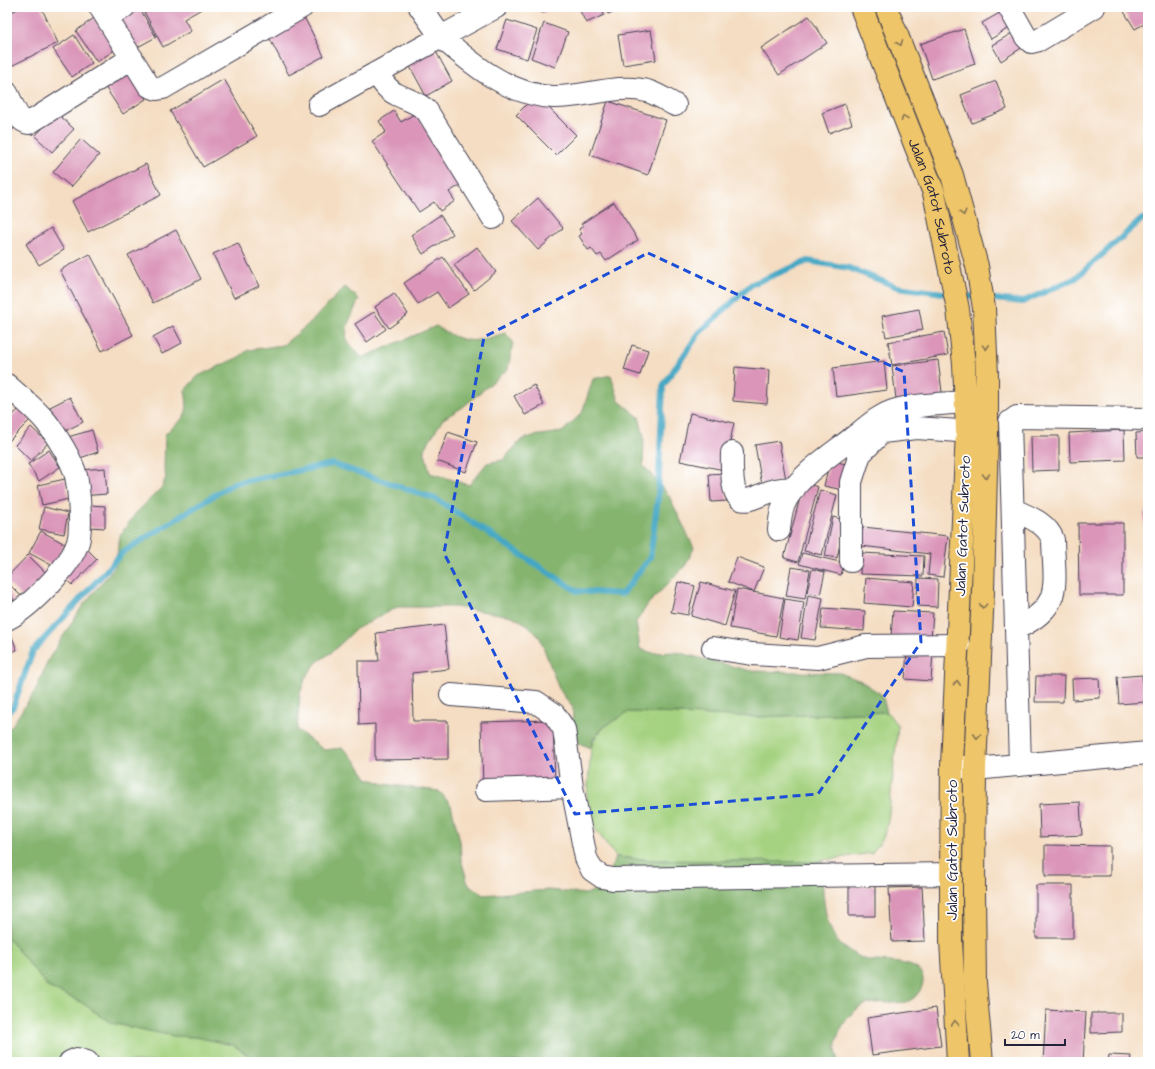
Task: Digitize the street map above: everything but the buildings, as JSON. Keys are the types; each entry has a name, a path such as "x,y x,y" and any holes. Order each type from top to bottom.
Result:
{"highway":[{"name":"Jalan Gatot Subroto","path":"861,7 934,194 958,309 964,364 966,402 977,432 983,591 975,769 974,929 976,983 982,1062"},
{"name":"Jalan Gatot Subroto","path":"886,7 952,175 977,266 984,308 988,375 977,432 959,645 952,766 951,941 958,1062"}],"street":[{"path":"110,11 132,58 149,86 157,89 163,88 302,7"},
{"path":"420,7 441,37 493,78 525,91 551,97 572,97 604,91 638,90 658,96 675,105"},
{"path":"319,105 496,7"},
{"path":"1009,7 1026,37 1031,42 1039,40 1094,7"},
{"path":"7,93 20,117 25,123 28,123 132,58"},
{"path":"376,73 389,89 396,94 420,105 427,111 493,218"},
{"path":"7,385 46,422 62,447 76,475 80,522 78,542 68,562 38,596 7,619"},
{"path":"779,530 781,512 787,498 794,489 809,472 876,420 891,412 906,407 966,402"},
{"path":"1020,764 1014,510 1009,426 1013,419 1017,417 1148,419"},
{"path":"850,561 851,482 860,454 882,432 917,428 977,432"},
{"path":"732,453 733,489 742,499 747,500 757,498 776,489 785,487 794,489"},
{"path":"1014,510 1040,524 1050,532 1053,540 1054,588 1050,604 1041,614 1030,622 1017,628"},
{"path":"713,648 752,654 818,658 866,646 959,645"},
{"path":"451,695 536,702 554,714 564,729 572,787 586,858 592,870 602,877 951,874"},
{"path":"952,766 975,769 1148,753"},
{"path":"486,790 572,787"},
{"path":"70,1062 77,1059 87,1062"}],"highlighted area":[{"path":"648,253 904,372 921,642 818,794 575,814 444,553 484,337"}],"green space":[{"path":"345,287 359,299 347,326 346,339 362,358 436,326 455,337 462,339 485,339 505,333 513,342 508,369 463,407 443,419 424,449 430,473 469,485 487,463 503,460 521,440 533,436 562,432 582,413 593,379 611,375 619,401 639,417 644,437 643,465 669,496 694,548 685,566 648,604 636,622 640,649 653,653 676,652 751,671 840,673 861,681 882,695 887,712 759,717 629,712 605,726 593,739 591,748 579,743 572,737 573,708 559,689 540,638 528,625 512,616 455,607 397,607 356,629 332,652 317,662 306,677 300,693 297,730 324,750 343,748 356,761 367,778 384,784 439,791 451,805 460,841 461,859 468,884 483,895 548,890 586,894 604,886 616,857 653,860 823,861 823,892 826,915 833,935 839,943 852,953 867,960 900,963 916,968 921,973 923,979 920,990 913,999 909,1001 901,1003 869,1004 852,1013 843,1025 836,1044 838,1062 258,1062 233,1045 196,1037 174,1036 111,1023 81,1002 48,987 7,937 7,729 11,727 37,688 48,660 83,605 115,567 120,535 136,513 162,487 166,477 164,469 165,434 181,420 186,412 187,406 185,390 198,376 239,357 248,350 283,345 310,323"},
{"path":"629,712 759,717 887,712 898,726 888,821 883,838 872,853 811,862 653,860 616,857 588,819 586,810 591,748 593,741 601,730 617,718"},
{"path":"7,937 48,987 81,1002 111,1023 174,1036 196,1037 233,1045 258,1062 102,1062 74,1053 58,1062 7,1062"}],"waterway":[{"path":"960,295 1022,302 1076,278 1142,219 1148,218"},
{"path":"7,713 13,707 33,651 123,552 234,483 333,464 436,499 577,591 622,594 650,558 658,497 663,386 699,333 752,284 808,261 849,268 897,287 951,294"}]}
